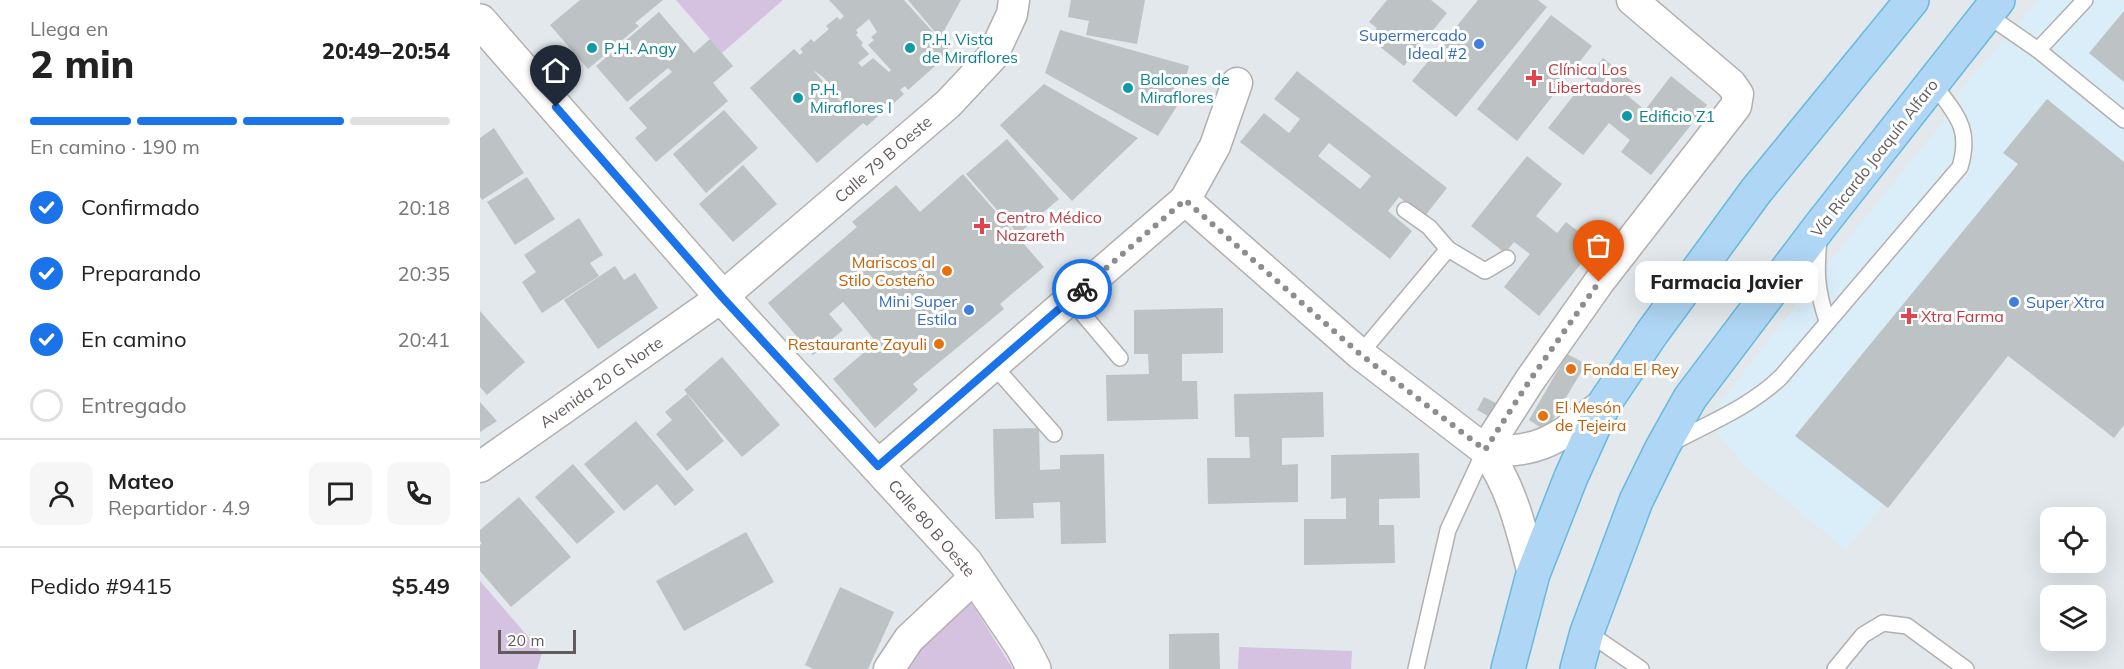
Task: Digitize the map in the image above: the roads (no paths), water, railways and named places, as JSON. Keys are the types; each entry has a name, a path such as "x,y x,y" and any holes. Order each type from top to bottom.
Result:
{"main road":[{"path":"1508,669 1533,574 1571,477 1604,404 1652,333 1756,191 1901,4"},
{"name":"Vía Ricardo Joaquín Alfaro","path":"1576,669 1587,632 1636,501 1690,398 1820,226 1992,7"}],"street":[{"name":"Calle 79 B Oeste","path":"722,297 948,104 992,57 1012,14 1014,0"},
{"path":"1485,450 1530,380 1599,282 1736,106 1738,94 1731,84 1632,0"},
{"name":"Calle 80 B Oeste","path":"480,21 722,297 966,562 1022,646 1034,669"},
{"path":"878,466 1185,200 1215,146 1237,83"},
{"path":"1185,200 1360,354 1485,450 1505,484 1533,574"},
{"name":"Avenida 20 G Norte","path":"480,467 722,297"},
{"path":"1485,450 1502,452 1536,447 1556,438 1604,404"},
{"path":"889,669 909,639 975,577"}],"lane":[{"path":"2038,50 2085,0"},
{"path":"1992,7 2038,50 2124,120"},
{"path":"1662,448 1767,391 1960,167 1965,149 1964,130 1956,114 1933,83"},
{"path":"1405,210 1429,227 1448,249 1485,271 1507,258"},
{"path":"1820,226 1816,281 1827,321"},
{"path":"1360,354 1448,249"},
{"path":"1070,299 1120,358"},
{"path":"994,366 1054,434"},
{"path":"1416,669 1448,531 1485,450"},
{"path":"1835,669 1863,635 1883,623 1907,626 1966,669"},
{"path":"1587,632 1641,669"}],"place":[{"name":"Supermercado Ideal #2","path":"1479,44"},
{"name":"P.H. Angy","path":"592,48"},
{"name":"P.H. Vista de Miraflores","path":"910,48"},
{"name":"Clínica Los Libertadores","path":"1534,78"},
{"name":"Balcones de Miraflores","path":"1128,88"},
{"name":"P.H. Miraflores I","path":"798,98"},
{"name":"Edificio Z1","path":"1627,116"},
{"name":"Centro Médico Nazareth","path":"982,226"},
{"name":"Mariscos al Stilo Costeño","path":"947,271"},
{"name":"Farmacia Javier","path":"1599,282"},
{"name":"Super Xtra","path":"2014,302"},
{"name":"Mini Super Estila","path":"969,310"},
{"name":"Xtra Farma","path":"1909,316"},
{"name":"Restaurante Zayuli","path":"939,344"},
{"name":"Fonda El Rey","path":"1571,369"},
{"name":"El Mesón de Tejeira","path":"1543,416"}]}
